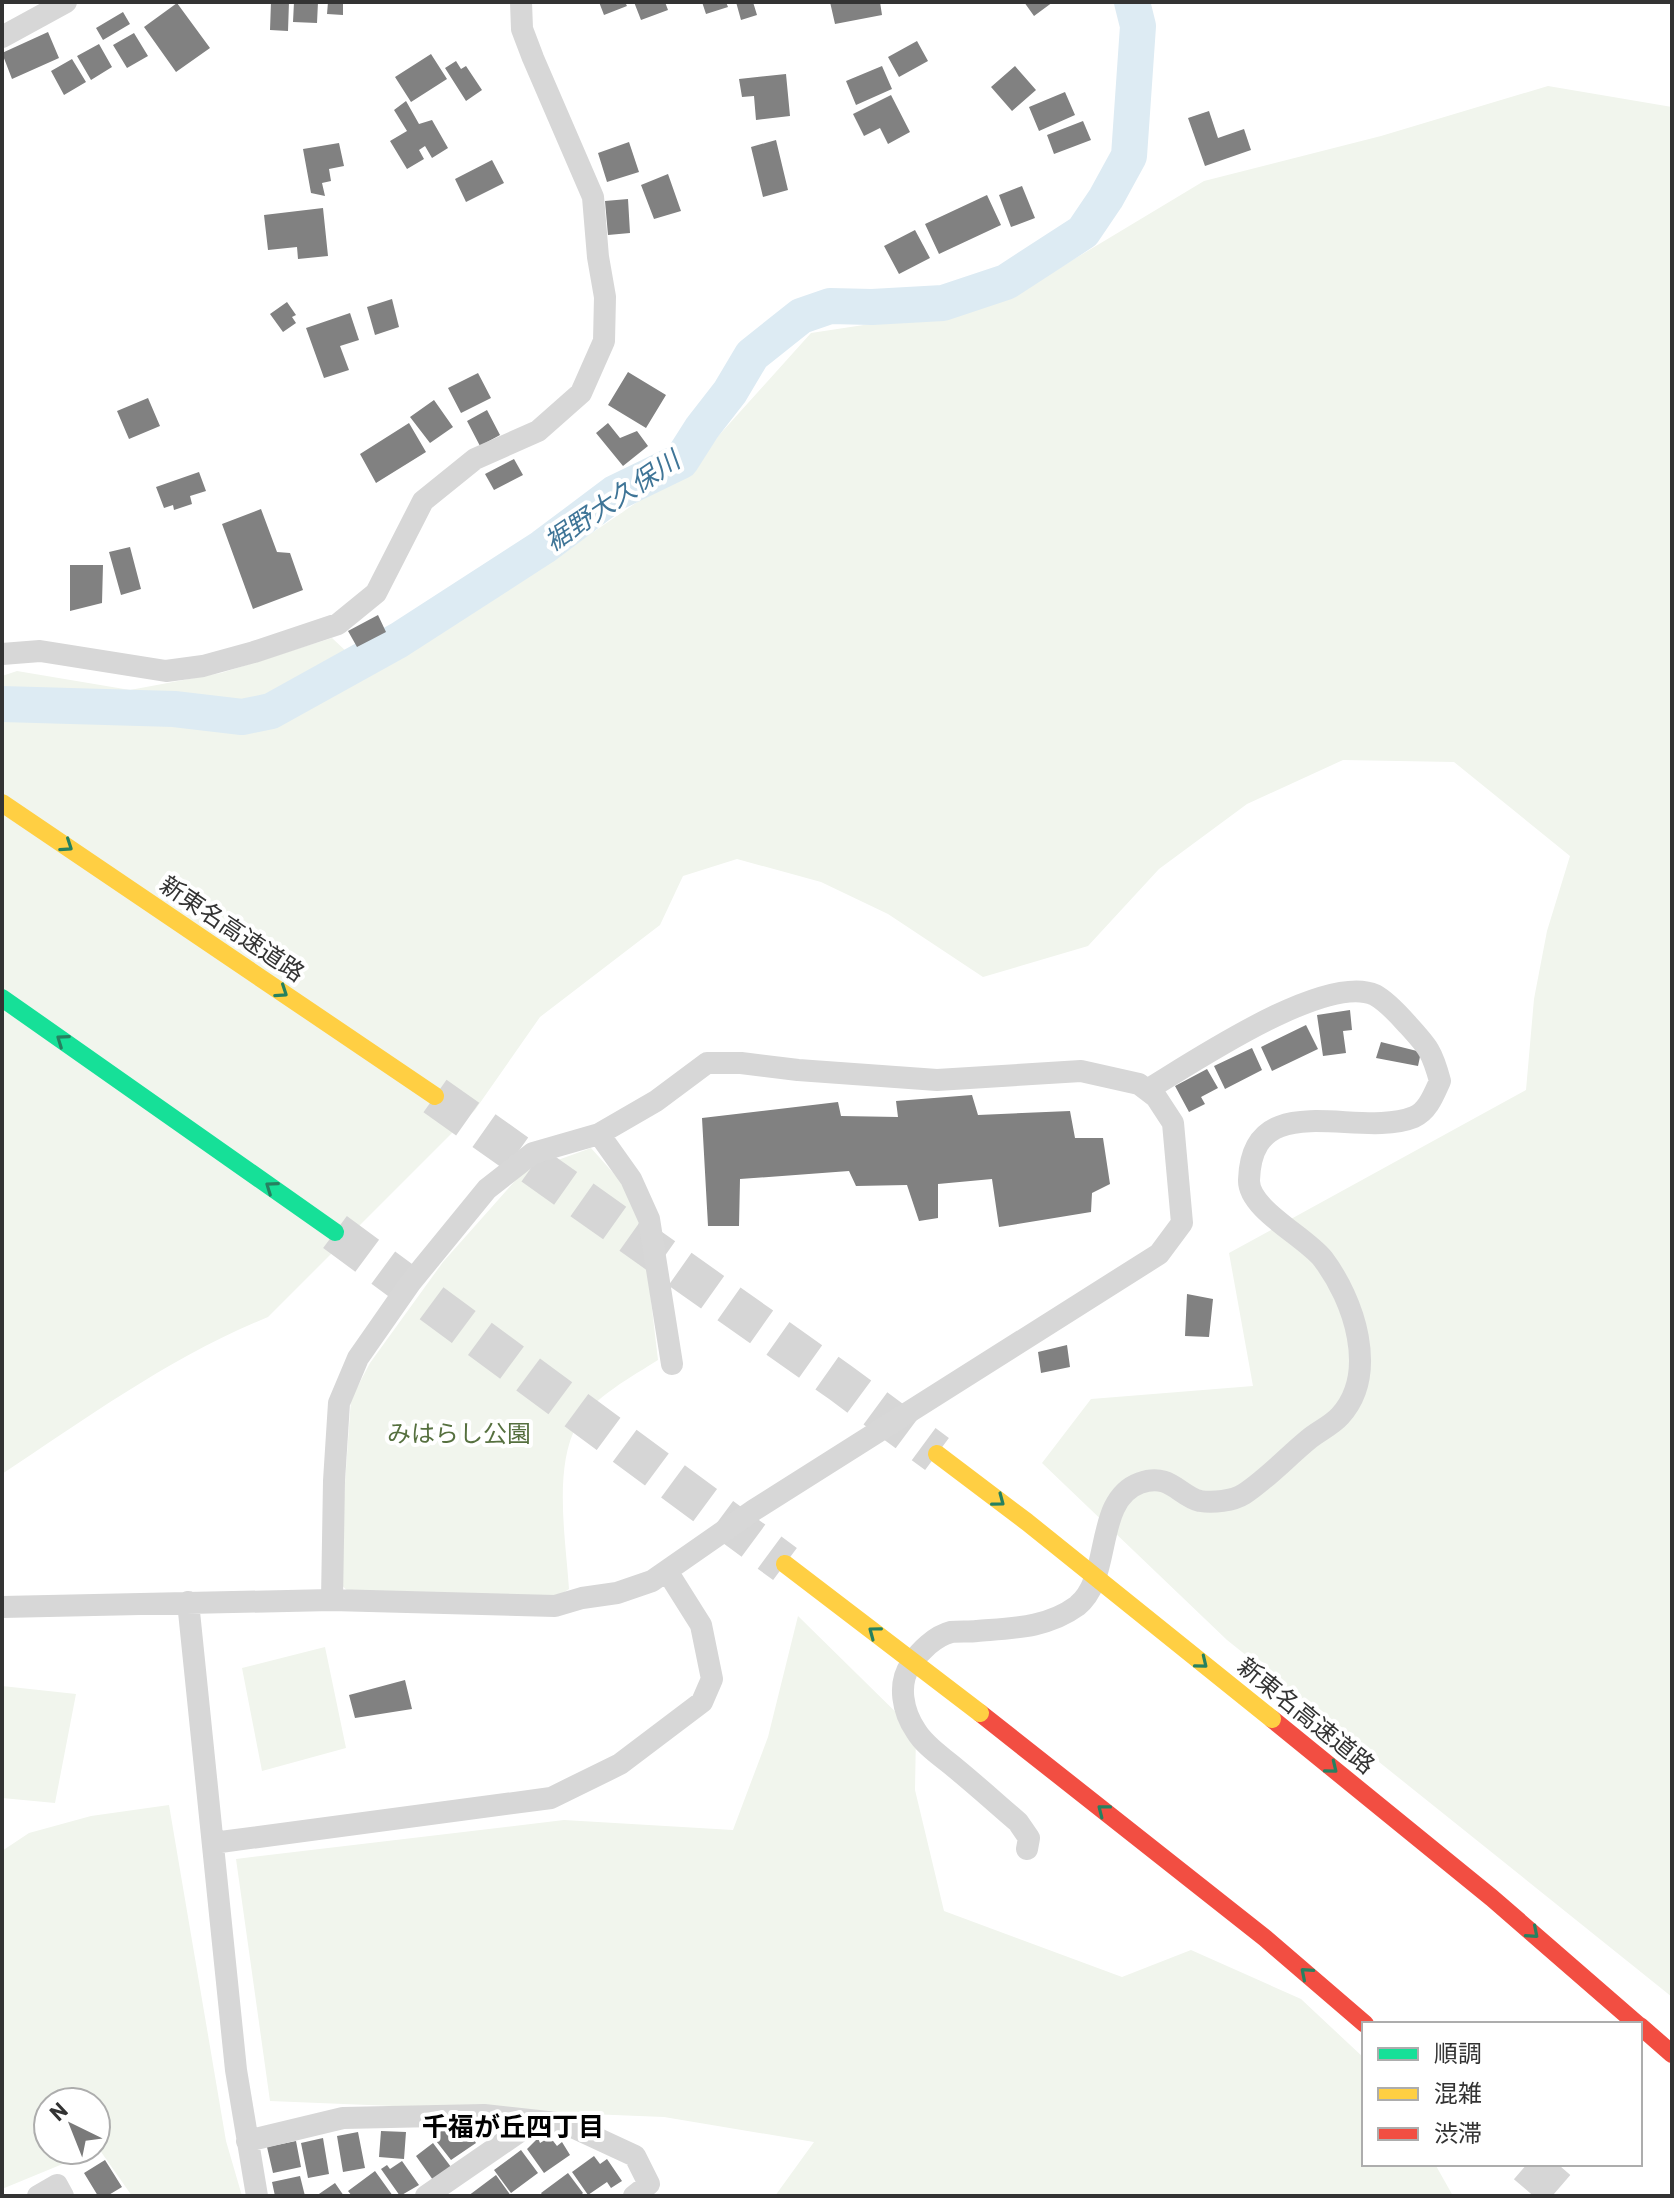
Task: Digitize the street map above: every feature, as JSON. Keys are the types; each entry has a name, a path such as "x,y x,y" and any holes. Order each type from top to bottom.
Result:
{"highway":[{"name":"新東名高速道路","path":"2,803 435,1096"},
{"path":"2,998 335,1232"},
{"name":"新東名高速道路","path":"937,1454 1027,1522 1272,1719 1492,1898 1636,2022"},
{"path":"785,1564 1265,1938 1363,2022"},
{"name":"新東名高速道路","path":"1642,2028 1672,2054"}],"street":[{"path":"2,37 66,2"},
{"path":"2,654 40,651 166,671 203,666 338,624 376,593 423,501 475,459 538,431 581,393 604,341 605,297 593,197 522,29 521,2"},
{"path":"1027,1849 1029,1838 1018,1822 916,1732 904,1709 903,1686 907,1669 918,1654 950,1632 1029,1628 1075,1607 1088,1595 1118,1504 1126,1492 1140,1483 1158,1480 1177,1486 1199,1501 1221,1501 1242,1496 1340,1417 1354,1395 1362,1360 1344,1294 1323,1259 1258,1202 1249,1185 1250,1166 1258,1141 1277,1127 1304,1120 1388,1122 1415,1116 1430,1102 1440,1081 1432,1053 1401,1017 1374,995 1346,993 1312,999 1275,1015 1147,1090"},
{"path":"2,1607 332,1600 555,1606 617,1593 652,1581 754,1510 1159,1254 1182,1223 1173,1123 1156,1097 1139,1084 1081,1071 937,1080 741,1063 707,1063 656,1101 599,1134 533,1153 487,1189 411,1282 358,1358 339,1403 332,1600"},
{"path":"599,1134 631,1179 649,1219 672,1364"},
{"path":"213,1843 551,1798 620,1764 702,1702 712,1679 701,1625 667,1571"},
{"path":"188,1602 236,2070 257,2196"},
{"path":"247,2141 343,2118 484,2115 566,2124 635,2156 649,2184 634,2196"},
{"path":"426,2196 535,2121"},
{"path":"38,2196 57,2185 63,2196"}],"green space":[{"path":"1548,86 1672,107 1672,1997 1227,1640 1042,1463 1091,1399 1253,1386 1229,1253 1526,1090 1534,999 1547,931 1570,856 1454,762 1343,760 1247,804 1159,869 1088,946 983,977 888,914 821,882 737,859 683,876 660,925 540,1017 475,1110 268,1317 164,1369 2,1474 2,676 17,671 130,690 221,673 332,638 363,667 523,580 693,464 811,333 969,309 1041,279 1204,181 1381,136"},
{"name":"みはらし公園","path":"591,1148 632,1194 642,1224 658,1360 592,1406 577,1425 570,1442 563,1483 569,1589 552,1600 351,1594 338,1582 351,1399 370,1363 443,1262 522,1173"},
{"path":"798,1616 916,1732 915,1790 944,1911 1122,1977 1191,1950 1301,1999 1362,2056 1362,2166 1436,2166 1453,2196 775,2196 814,2142 664,2117 270,2101 236,1859 564,1820 733,1830 768,1737"},
{"path":"325,1647 346,1748 262,1771 242,1668"},
{"path":"2,1686 76,1694 55,1803 2,1798"},
{"path":"169,1805 226,2141 242,2196 132,2196 111,2166 112,2086 32,2086 32,2166 58,2166 2,2189 2,1851 29,1833 91,1816"}],"building":[{"path":"271,2 289,2 288,31 270,30"},
{"path":"294,2 318,2 317,23 293,22"},
{"path":"328,2 343,2 343,15 327,14"},
{"path":"599,2 625,2 627,6 604,15"},
{"path":"634,2 665,2 668,10 641,20"},
{"path":"702,2 726,2 728,7 706,14"},
{"path":"736,2 753,2 757,15 741,20"},
{"path":"830,2 880,2 882,15 835,24"},
{"path":"1024,2 1053,2 1034,16"},
{"path":"177,3 210,48 176,72 144,27"},
{"path":"123,12 130,24 103,40 96,28"},
{"path":"48,32 59,58 12,79 2,53"},
{"path":"134,33 148,56 127,68 113,45"},
{"path":"917,41 928,61 899,77 888,57"},
{"path":"99,44 112,67 91,80 77,56"},
{"path":"431,54 447,79 411,102 395,77"},
{"path":"72,59 86,82 64,95 51,71"},
{"path":"456,61 461,69 466,66 482,90 466,101 445,68"},
{"path":"882,66 892,89 856,105 846,81"},
{"path":"1015,66 1036,90 1012,111 991,87"},
{"path":"786,74 790,116 756,120 754,96 742,97 739,79"},
{"path":"1065,92 1075,115 1039,131 1029,107"},
{"path":"891,95 910,132 888,144 880,128 864,136 853,114"},
{"path":"406,101 419,124 432,120 448,148 432,158 425,146 419,150 424,159 407,169 390,141 407,131 394,110"},
{"path":"1209,111 1218,138 1244,129 1251,150 1205,166 1188,118"},
{"path":"1083,121 1091,140 1054,154 1047,135"},
{"path":"776,140 788,190 763,197 751,147"},
{"path":"629,142 639,172 607,182 598,153"},
{"path":"339,143 344,166 329,169 331,181 322,183 325,196 311,193 303,149"},
{"path":"492,160 504,183 466,202 455,179"},
{"path":"668,174 681,211 654,219 641,185"},
{"path":"1022,186 1035,218 1011,227 999,195"},
{"path":"987,195 1001,225 939,254 925,224"},
{"path":"628,199 630,233 608,235 605,201"},
{"path":"323,208 328,256 298,259 297,247 268,250 264,215"},
{"path":"915,230 930,258 899,274 884,246"},
{"path":"392,299 399,327 375,335 367,307"},
{"path":"287,302 296,315 292,317 296,323 283,332 270,314"},
{"path":"350,313 359,340 340,346 349,370 324,378 306,328"},
{"path":"628,372 666,395 646,428 608,405"},
{"path":"478,373 491,398 461,413 448,388"},
{"path":"148,398 160,426 129,439 117,411"},
{"path":"434,400 453,427 430,443 410,417"},
{"path":"487,410 500,435 480,446 467,421"},
{"path":"409,423 426,452 376,483 360,454"},
{"path":"608,423 620,438 637,431 648,446 623,466 596,433"},
{"path":"514,459 523,475 494,490 485,474"},
{"path":"199,472 206,491 190,496 192,504 174,510 173,505 164,508 156,487"},
{"path":"261,509 277,552 290,553 303,590 253,609 222,524"},
{"path":"130,547 141,589 121,595 109,552"},
{"path":"70,565 103,565 102,603 70,611"},
{"path":"378,615 386,632 357,647 348,631"},
{"path":"1350,1010 1352,1030 1343,1031 1346,1053 1323,1056 1317,1015"},
{"path":"1306,1025 1318,1049 1272,1071 1261,1047"},
{"path":"1381,1042 1421,1052 1418,1066 1376,1058"},
{"path":"1252,1048 1262,1070 1225,1089 1214,1066"},
{"path":"1207,1069 1218,1088 1201,1097 1205,1104 1189,1112 1175,1086"},
{"path":"972,1095 978,1115 1070,1111 1075,1138 1103,1138 1110,1184 1092,1193 1091,1212 999,1227 992,1179 938,1184 938,1218 919,1221 907,1185 856,1186 849,1171 740,1179 739,1226 708,1226 702,1118 838,1102 841,1116 898,1117 896,1101"},
{"path":"1187,1294 1213,1299 1209,1337 1185,1336"},
{"path":"1067,1345 1070,1367 1041,1373 1038,1352"},
{"path":"405,1680 412,1709 355,1718 349,1695"},
{"path":"445,2128 449,2133 454,2129 458,2134 461,2130 468,2131 476,2143 451,2160 433,2137"},
{"path":"381,2131 406,2132 404,2159 379,2157"},
{"path":"358,2132 365,2168 343,2172 337,2136"},
{"path":"550,2137 557,2146 562,2142 570,2155 544,2173 527,2149 538,2138 540,2143"},
{"path":"323,2138 329,2174 308,2178 301,2143"},
{"path":"296,2141 301,2167 273,2173 267,2147"},
{"path":"433,2143 451,2167 433,2180 416,2156"},
{"path":"521,2150 538,2173 511,2193 494,2170"},
{"path":"594,2156 600,2164 607,2159 622,2181 611,2188 607,2182 588,2195 572,2172"},
{"path":"402,2161 419,2185 400,2196 381,2169 387,2165 390,2169"},
{"path":"95,2166 109,2166 122,2187 107,2196 98,2196 84,2173"},
{"path":"375,2171 393,2196 352,2196 348,2191"},
{"path":"568,2173 583,2193 580,2196 543,2196 541,2193"},
{"path":"496,2175 511,2196 468,2196"},
{"path":"300,2176 305,2196 275,2196 272,2182"},
{"path":"335,2183 344,2196 316,2196"}],"waterway":[{"name":"裾野大久保川","path":"2,704 174,709 242,717 271,711 399,640 543,547 615,493 681,461 752,355 801,316 830,306 943,303 1006,282 1083,232 1129,156 1138,26 1132,2"}],"tunnel":[{"path":"435,1096 937,1454"},
{"path":"335,1232 785,1564"},
{"path":"1529,2166 1564,2196"}],"traffic: fast":[{"path":"2,998 335,1232"}],"traffic: slow":[{"path":"2,803 435,1096"},
{"path":"937,1454 1027,1522 1272,1719"},
{"path":"785,1564 980,1713"}],"traffic: jam":[{"path":"980,1713 1265,1938 1363,2022"},
{"path":"1272,1719 1492,1898 1635,2022"},
{"path":"1642,2028 1672,2054"}],"district":[{"name":"千福が丘四丁目","path":"513,2127"}]}
